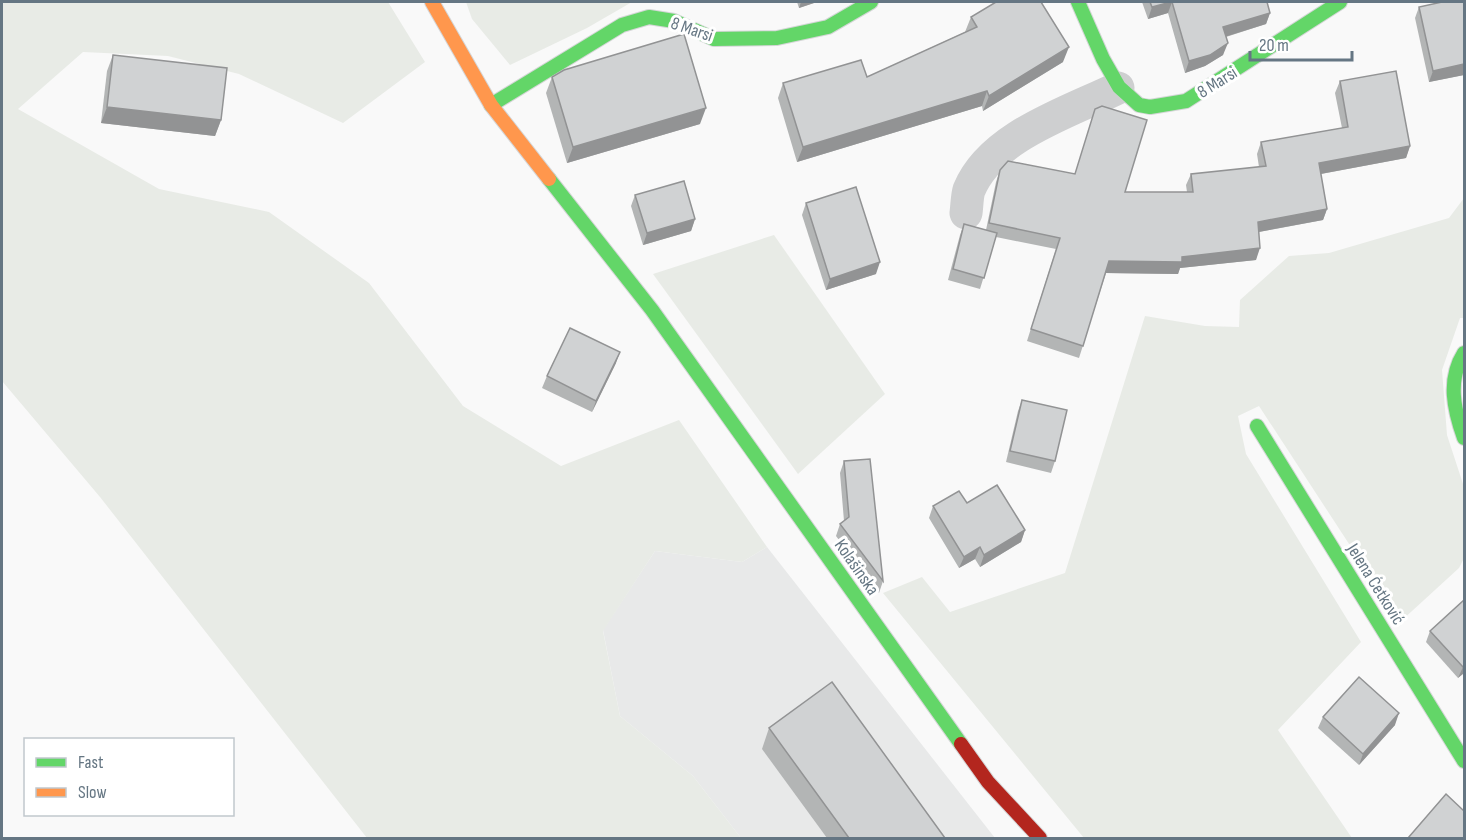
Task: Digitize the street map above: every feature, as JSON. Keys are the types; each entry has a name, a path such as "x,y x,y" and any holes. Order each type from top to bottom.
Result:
{"street":[{"name":"Kolašinska","path":"432,2 491,105 652,309 988,782 1040,838"},
{"name":"8 Marsi","path":"491,105 622,25 649,17 674,21 714,39 777,39 828,27 871,2"},
{"name":"8 Marsi","path":"1078,2 1118,88 1140,105 1161,107 1186,101 1340,2"},
{"path":"966,213 969,191 991,157 1017,137 1118,88"},
{"path":"1464,354 1457,361 1454,375 1456,410 1464,438"},
{"name":"Jelena Ćetković","path":"1257,426 1464,761"}],"shaded area":[{"path":"2,2 388,2 425,62 343,123 239,74 168,56 83,52 18,109 159,189 269,212 369,283 463,406 561,466 679,420 767,547 742,562 655,551 603,631 620,716 693,776 741,838 367,838 100,497 2,381"},
{"path":"466,2 632,2 587,28 510,65 472,19"},
{"path":"1464,198 1464,318 1460,318 1442,370 1447,435 1464,487 1464,558 1459,568 1400,622 1259,406 1238,416 1246,454 1361,642 1278,730 1352,838 1084,838 883,593 922,577 950,612 1065,573 1145,316 1205,326 1239,327 1240,300 1289,256 1329,253 1449,218"},
{"path":"774,235 885,394 798,474 653,274"},
{"path":"767,547 995,838 741,838 693,776 620,716 603,630 655,551 742,562"}],"building":[{"path":"996,2 1041,2 1069,47 989,96 987,91 803,147 783,83 861,60 867,77 977,27 971,17"},
{"path":"1150,2 1171,2 1152,7"},
{"path":"1172,2 1267,2 1270,13 1223,27 1228,43 1210,55 1189,61"},
{"path":"1442,2 1464,2 1464,64 1433,71 1419,7"},
{"path":"684,34 706,108 573,147 552,77 564,70"},
{"path":"113,55 227,68 221,120 107,107"},
{"path":"1396,71 1410,146 1319,163 1327,209 1258,222 1260,248 1182,257 1182,262 1109,261 1083,346 1031,329 1060,238 989,223 1000,170 1008,161 1075,174 1095,109 1102,106 1147,120 1125,192 1193,192 1191,174 1266,166 1261,142 1348,127 1340,81"},
{"path":"684,181 695,219 647,233 635,195"},
{"path":"856,187 880,262 830,279 806,203"},
{"path":"964,224 997,233 984,278 953,269"},
{"path":"570,328 620,352 596,401 547,376"},
{"path":"1022,400 1067,410 1055,461 1010,451"},
{"path":"870,459 883,581 840,524 849,517 844,461"},
{"path":"997,485 1025,530 984,555 980,547 964,557 933,506 959,491 967,503"},
{"path":"1464,600 1464,665 1463,667 1430,631"},
{"path":"1359,677 1399,713 1363,754 1323,717"},
{"path":"832,682 945,838 849,838 769,728"},
{"path":"1446,794 1464,811 1464,838 1408,838"}],"traffic: fast":[{"path":"491,105 622,25 649,17 674,21 714,39 777,38 828,27 871,2"},
{"path":"1078,2 1103,59 1119,87 1139,105 1150,107 1186,101 1340,2"},
{"path":"549,179 652,310 961,744"},
{"path":"1464,353 1455,374 1454,384 1457,417 1464,438"},
{"path":"1257,426 1464,761"}],"traffic: slow":[{"path":"432,2 491,105 549,179"}],"traffic: jam":[{"path":"961,744 988,782 1040,838"}]}
